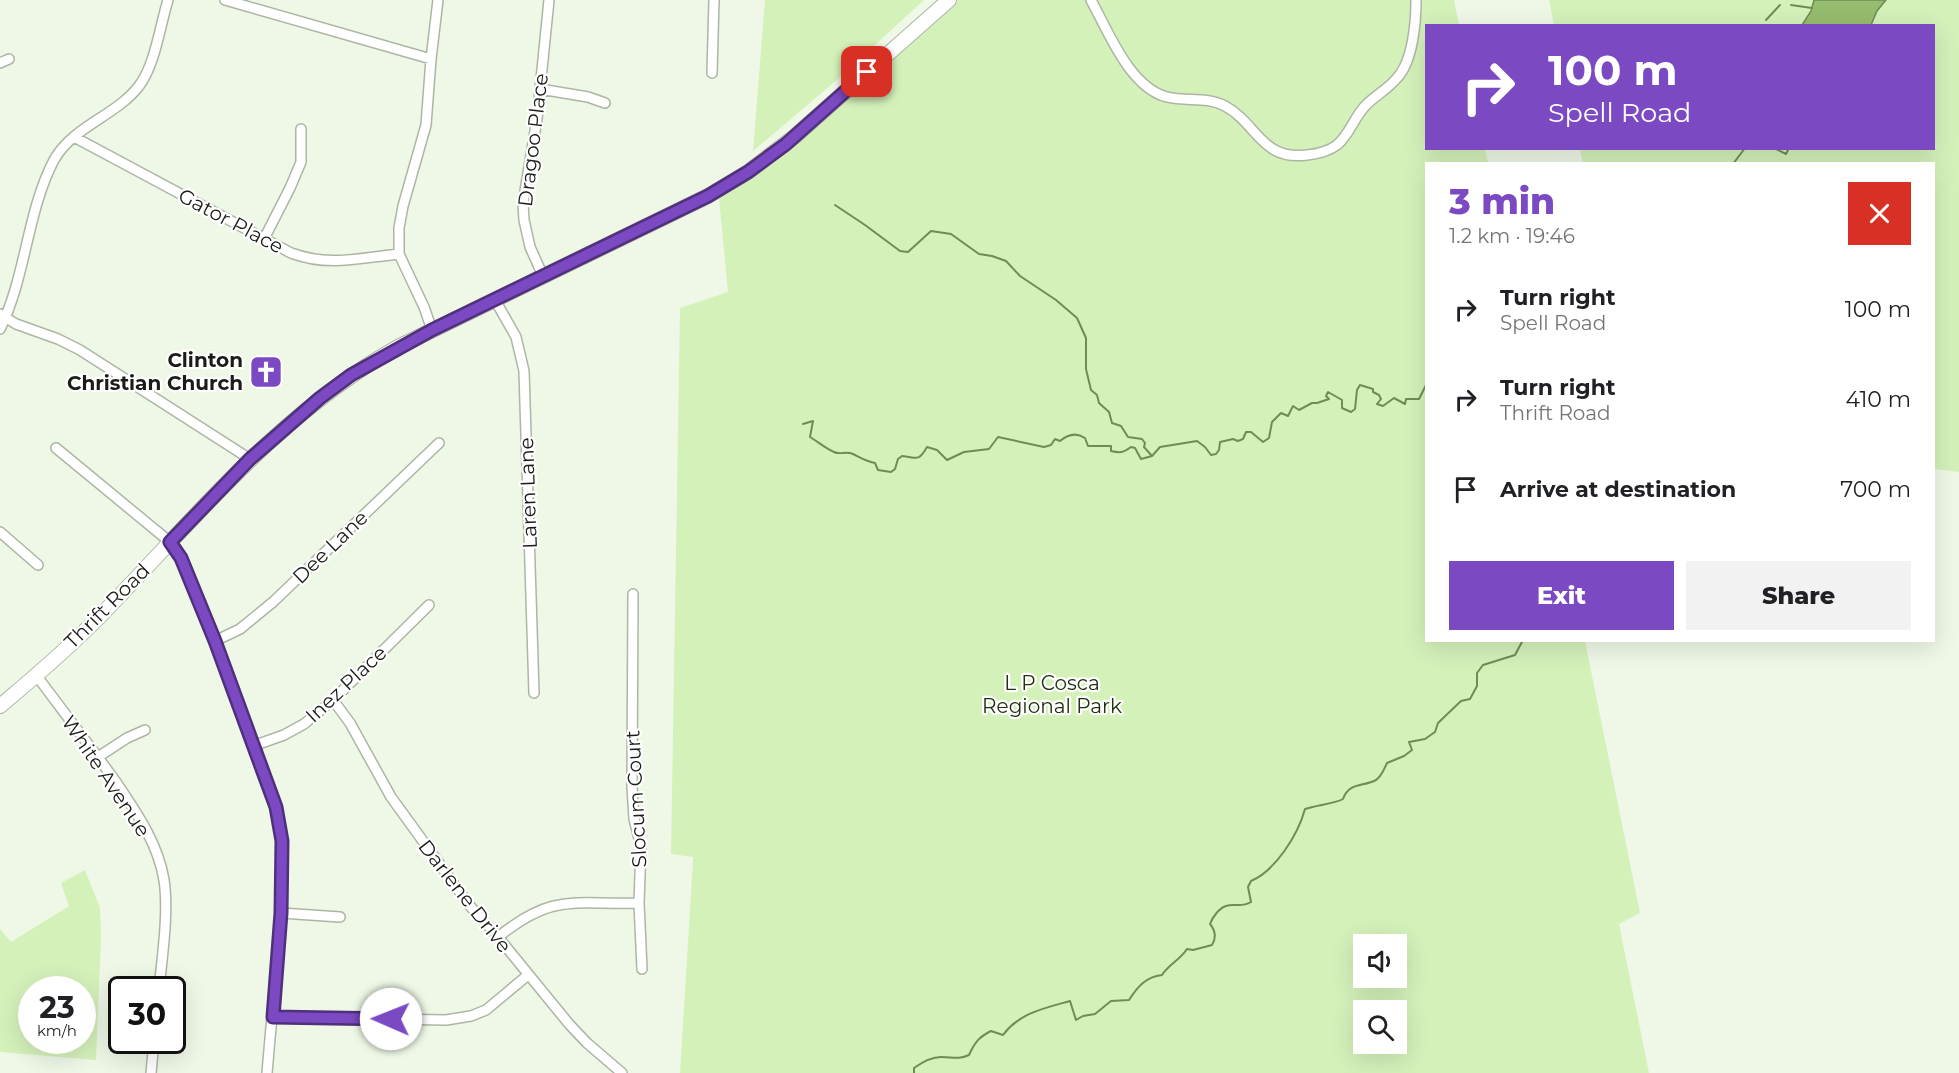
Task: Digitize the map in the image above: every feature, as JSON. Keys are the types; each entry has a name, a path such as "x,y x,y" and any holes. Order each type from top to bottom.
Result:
{"street":[{"path":"0,329 44,180 58,154 74,137 123,103 140,85 147,72 168,0"},
{"path":"225,0 431,59"},
{"path":"432,330 424,307 399,254 401,217 427,119 438,0"},
{"name":"Dragoo Place","path":"543,276 529,241 523,203 537,119 549,0"},
{"path":"711,73 714,0"},
{"name":"Thrift Road","path":"0,706 104,612 250,459 320,398 351,375 432,330 708,196 748,172 802,130 949,0"},
{"path":"1090,0 1133,74 1146,87 1166,97 1208,99 1223,105 1239,116 1263,143 1272,149 1294,156 1314,155 1336,146 1350,130 1364,107 1399,76 1405,66 1415,30 1416,0"},
{"path":"540,89 588,97 605,103"},
{"path":"264,239 301,162 301,129"},
{"name":"Gator Place","path":"74,137 291,253 319,261 347,261 399,254"},
{"name":"Laren Lane","path":"495,300 516,337 524,371 534,693"},
{"path":"3,316 80,350 250,459"},
{"name":"Dee Lane","path":"215,641 231,635 257,617 439,443"},
{"path":"56,448 170,542 181,558 215,641 276,807 281,828 281,913 267,1073"},
{"path":"0,532 38,565"},
{"name":"Slocum Court","path":"633,594 632,787 634,819 641,846 639,903 642,969"},
{"name":"Inez Place","path":"253,746 296,729 333,700 429,605"},
{"name":"White Avenue","path":"36,675 98,757 144,824 164,881 165,911 160,976"},
{"name":"Darlene Drive","path":"333,700 350,723 391,797 424,846 470,906 587,1043 622,1073"},
{"path":"98,757 127,738 145,730"},
{"path":"498,937 522,918 556,904 639,903"},
{"path":"281,913 340,917"},
{"path":"273,1017 446,1020 471,1016 486,1010 528,975"},
{"path":"151,1073 153,1054"}],"green space":[{"path":"765,0 924,0 838,79 753,151"},
{"name":"L P Cosca Regional Park","path":"958,0 1454,0 1459,24 1425,24 1425,150 1485,150 1488,162 1425,162 1425,642 1585,642 1640,913 1619,924 1649,1073 680,1073 693,857 671,854 680,308 728,292 719,199 813,130"},
{"path":"1549,0 1959,0 1959,472 1935,469 1935,162 1583,162 1580,150 1935,150 1935,24 1554,24"},
{"path":"85,870 100,908 96,1060 24,1054 96,1054 96,976 18,976 18,1054 0,1052 0,929 11,942 69,906 61,883"}],"shaded area":[{"path":"1814,0 1886,0 1877,11 1871,24 1803,24 1811,11"}],"waterway":[{"path":"1766,20 1780,5"},
{"path":"1791,5 1812,8"},
{"path":"1734,162 1744,150"},
{"path":"1778,150 1786,154 1788,150"},
{"path":"835,205 900,251 908,252 931,231 951,234 979,254 1006,261 1020,276 1056,300 1077,318 1086,338 1086,369 1091,390 1097,395 1099,403 1109,412 1112,423 1121,426 1128,437 1142,439 1145,443 1144,447 1152,456"},
{"path":"803,424 813,421 810,437 836,453 853,454 875,463 878,470 891,472 902,456 919,457 927,447 937,450 947,460 964,452 989,449 998,437 1044,447 1051,445 1055,439 1060,441 1069,436 1078,435 1085,438 1088,446 1111,446 1111,451 1119,452 1131,447 1135,448 1141,459 1152,456 1160,447 1197,441 1211,455 1216,454 1219,450 1220,442 1233,439 1238,441 1243,439 1246,432 1251,432 1263,442 1269,438 1272,422 1281,413 1288,416 1293,406 1299,410 1312,403 1329,399 1326,396 1328,392 1342,400 1342,408 1351,412 1355,409 1357,390 1360,385 1373,389 1373,392 1381,399 1377,404 1383,406 1394,398 1405,404 1406,399 1419,399 1425,387"},
{"path":"914,1073 914,1068 930,1059 965,1057 969,1055 978,1040 987,1033 991,1031 1003,1035 1017,1021 1042,1009 1070,1001 1076,1020 1095,1014 1111,1001 1129,1000 1143,983 1162,975 1187,949 1193,950 1212,945 1215,935 1210,924 1214,916 1226,906 1244,905 1251,902 1248,887 1251,881 1277,861 1297,830 1305,809 1339,801 1353,787 1376,780 1387,763 1412,750 1409,742 1425,739 1435,732 1438,723 1461,701 1470,699 1477,686 1477,673 1483,665 1515,655 1522,642"}],"place":[{"name":"Clinton Christian Church","path":"266,372"}],"route":[{"path":"391,1019 273,1017 281,913 281,828 276,807 215,641 181,558 170,542 250,459 320,398 351,375 432,330 708,196 748,172 786,144 867,72"}]}
